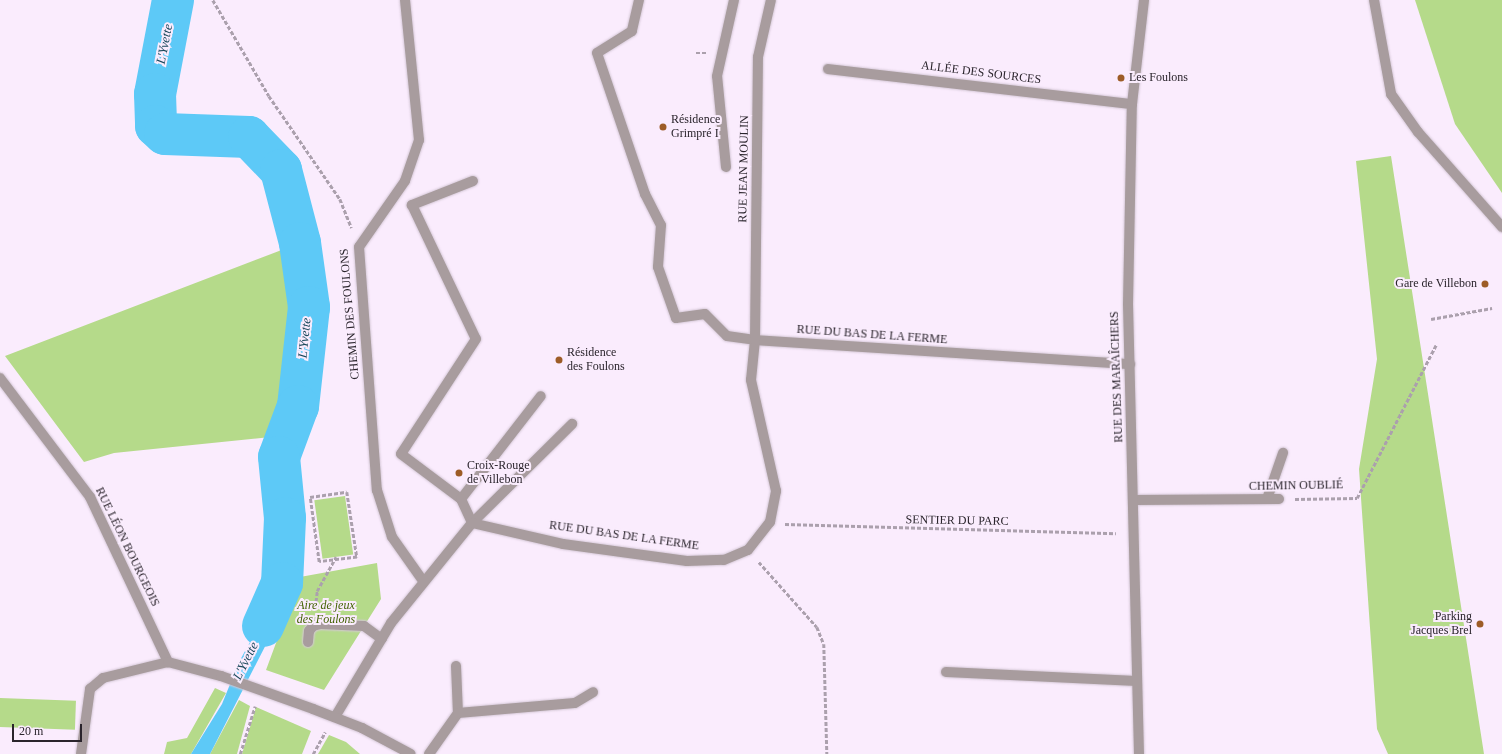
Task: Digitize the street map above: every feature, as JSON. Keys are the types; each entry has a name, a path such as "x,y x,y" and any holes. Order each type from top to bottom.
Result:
{"street":[{"path":"359,247 405,181 419,140 405,0"},
{"path":"639,0 632,31 597,53 645,194 661,225 658,267 676,318 705,314 727,336 754,340"},
{"path":"726,167 717,76 734,0"},
{"name":"RUE JEAN MOULIN","path":"754,340 758,57 770,0"},
{"name":"RUE DES MARAÎCHERS","path":"1139,754 1135,533 1128,304 1132,104 1144,0"},
{"path":"1374,0 1391,94 1418,132 1502,227"},
{"name":"ALLÉE DES SOURCES","path":"828,69 1132,104"},
{"path":"472,523 461,500 401,454 476,339 412,205 473,181"},
{"name":"CHEMIN DES FOULONS","path":"359,247 377,490 392,537 423,581"},
{"name":"RUE DU BAS DE LA FERME","path":"472,523 563,544 687,560 724,560 748,550 770,522 776,491 752,386 754,340 1130,364"},
{"name":"RUE LÉON BOURGEOIS","path":"0,378 90,497 168,662"},
{"path":"461,500 541,396"},
{"path":"335,717 382,639 423,581 472,523 572,424"},
{"path":"1267,499 1283,453"},
{"name":"CHEMIN OUBLIÉ","path":"1134,500 1279,499"},
{"path":"308,642 309,631 313,626 320,624 364,626 382,639"},
{"path":"81,754 81,738 90,689 103,678 168,662 221,676 335,717 394,743 411,754"},
{"path":"429,754 458,713 456,666"},
{"path":"946,672 1137,681"},
{"path":"458,713 575,703 593,692"}],"path":[{"name":"CHEMIN DES FOULONS","path":"213,0 269,96 340,199 359,247"},
{"path":"1431,319 1492,308"},
{"name":"CHEMIN OUBLIÉ","path":"1279,499 1358,498 1436,345"},
{"path":"347,492 357,557 334,560 319,562 310,497 347,492"},
{"name":"SENTIER DU PARC","path":"779,523 805,526 1135,533"},
{"path":"320,624 315,612 316,591 336,557"},
{"path":"755,557 817,627 824,644 828,754"},
{"path":"240,754 256,702"},
{"path":"313,754 327,730"}],"green space":[{"path":"1415,0 1502,0 1502,193 1455,124"},
{"path":"1391,156 1484,754 1388,754 1377,729 1359,469 1377,359 1356,161"},
{"path":"292,246 301,311 290,398 280,436 114,453 84,462 5,356"},
{"path":"345,496 353,554 323,559 314,500"},
{"name":"Aire de jeux des Foulons","path":"377,563 381,599 324,690 266,670 286,616 289,579"},
{"path":"215,688 226,693 191,754 164,754 167,742 187,738"},
{"path":"0,698 76,701 75,730 0,727"},
{"path":"239,700 250,706 237,754 210,754"},
{"path":"256,707 311,731 302,754 242,754"},
{"path":"329,735 346,742 360,754 318,754"}],"water":[{"path":"271,572 286,573 275,627 210,754 191,754 222,704 239,662 260,624"}],"waterway":[{"name":"L'Yvette","path":"173,0 155,94 156,126 165,134 249,137 281,170 300,243 309,307 298,406 279,457 285,518 282,583 263,626"}],"place":[{"name":"Les Foulons","path":"1121,78"},
{"name":"Résidence Grimpré I","path":"663,127"},
{"name":"Gare de Villebon","path":"1485,284"},
{"name":"Résidence des Foulons","path":"559,360"},
{"name":"Croix-Rouge de Villebon","path":"459,473"},
{"name":"Parking Jacques Brel","path":"1480,624"}]}
